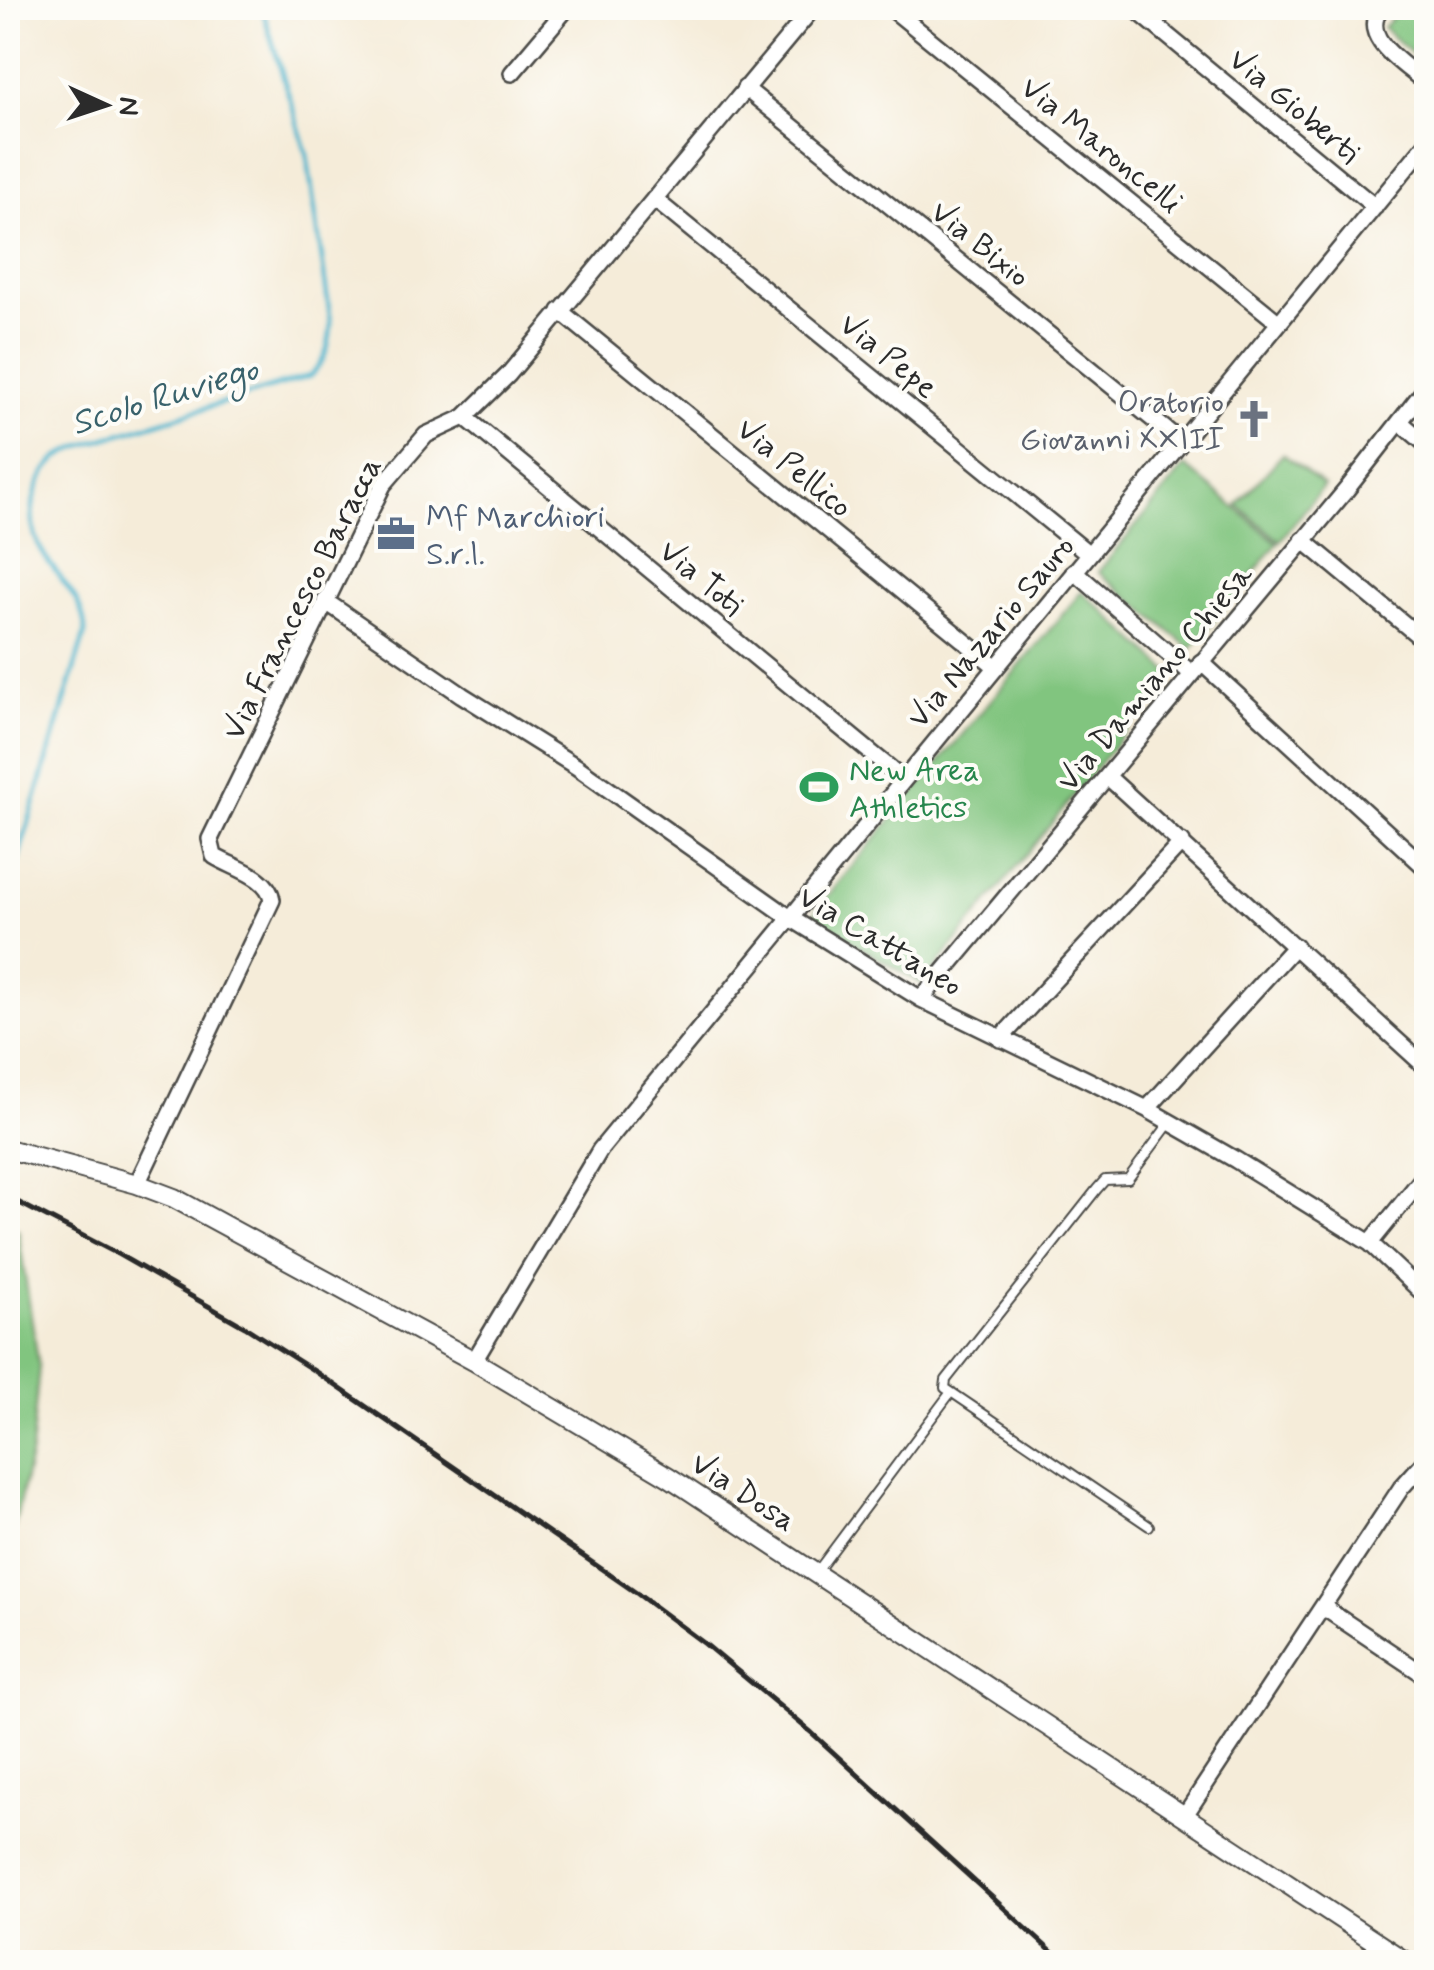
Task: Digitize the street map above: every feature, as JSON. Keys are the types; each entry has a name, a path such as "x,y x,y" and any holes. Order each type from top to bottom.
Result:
{"street":[{"name":"Via Francesco Baracca","path":"137,1184 272,900 264,884 214,856 210,839 384,485 426,435 465,417 508,375 813,8"},
{"name":"Via Maroncelli","path":"891,8 1279,323"},
{"name":"Via Gioberti","path":"1134,8 1375,206"},
{"path":"1382,8 1373,21 1375,35 1426,84"},
{"path":"512,73 562,14"},
{"name":"Via Bixio","path":"745,88 1181,442"},
{"name":"Via Nazario Sauro","path":"474,1361 600,1150 1426,144"},
{"name":"Via Pepe","path":"654,199 1089,554"},
{"name":"Via Pellico","path":"560,311 996,666"},
{"name":"Via Damiano Chiesa","path":"921,999 1426,388"},
{"name":"Via Toti","path":"465,417 903,779"},
{"path":"1400,422 1426,444"},
{"path":"1303,540 1426,642"},
{"path":"1074,571 1197,668 1426,868"},
{"name":"Via Cattaneo","path":"325,601 577,768 788,917 921,999 1171,1122 1370,1243 1426,1296"},
{"path":"1108,777 1426,1067"},
{"path":"1000,1039 1182,842"},
{"path":"1146,1109 1295,946"},
{"name":"Via Dosa","path":"8,1148 137,1184 224,1224 474,1361 669,1477 1406,1962"},
{"path":"1370,1243 1426,1174"},
{"path":"1185,1814 1401,1488 1426,1460"},
{"path":"1323,1607 1426,1676"}],"lane":[{"path":"543,8 562,14"},
{"path":"1149,1526 951,1392 946,1388 946,1380 1105,1180 1128,1179 1171,1122"},
{"path":"816,1573 951,1392"}],"green space":[{"path":"1402,8 1426,8 1426,67 1383,28"},
{"path":"1283,454 1324,486 1280,541 1237,505"},
{"path":"1185,466 1278,543 1191,649 1098,572"},
{"path":"1082,591 1172,674 922,984 817,921 815,911"},
{"path":"8,1225 18,1230 39,1367 31,1452 8,1554"}],"waterway":[{"name":"Scolo Ruviego","path":"8,892 85,633 74,597 41,549 34,530 32,509 47,469 84,445 310,376 320,365 328,345 331,323 307,155 262,8"}],"railway":[{"path":"8,1197 245,1327 635,1592 812,1733 1063,1962"}],"place":[{"name":"Oratorio Giovanni XXIII","path":"1254,419"},
{"name":"Mf Marchiori S.r.l.","path":"396,534"},
{"name":"New Area Athletics","path":"819,787"}]}
